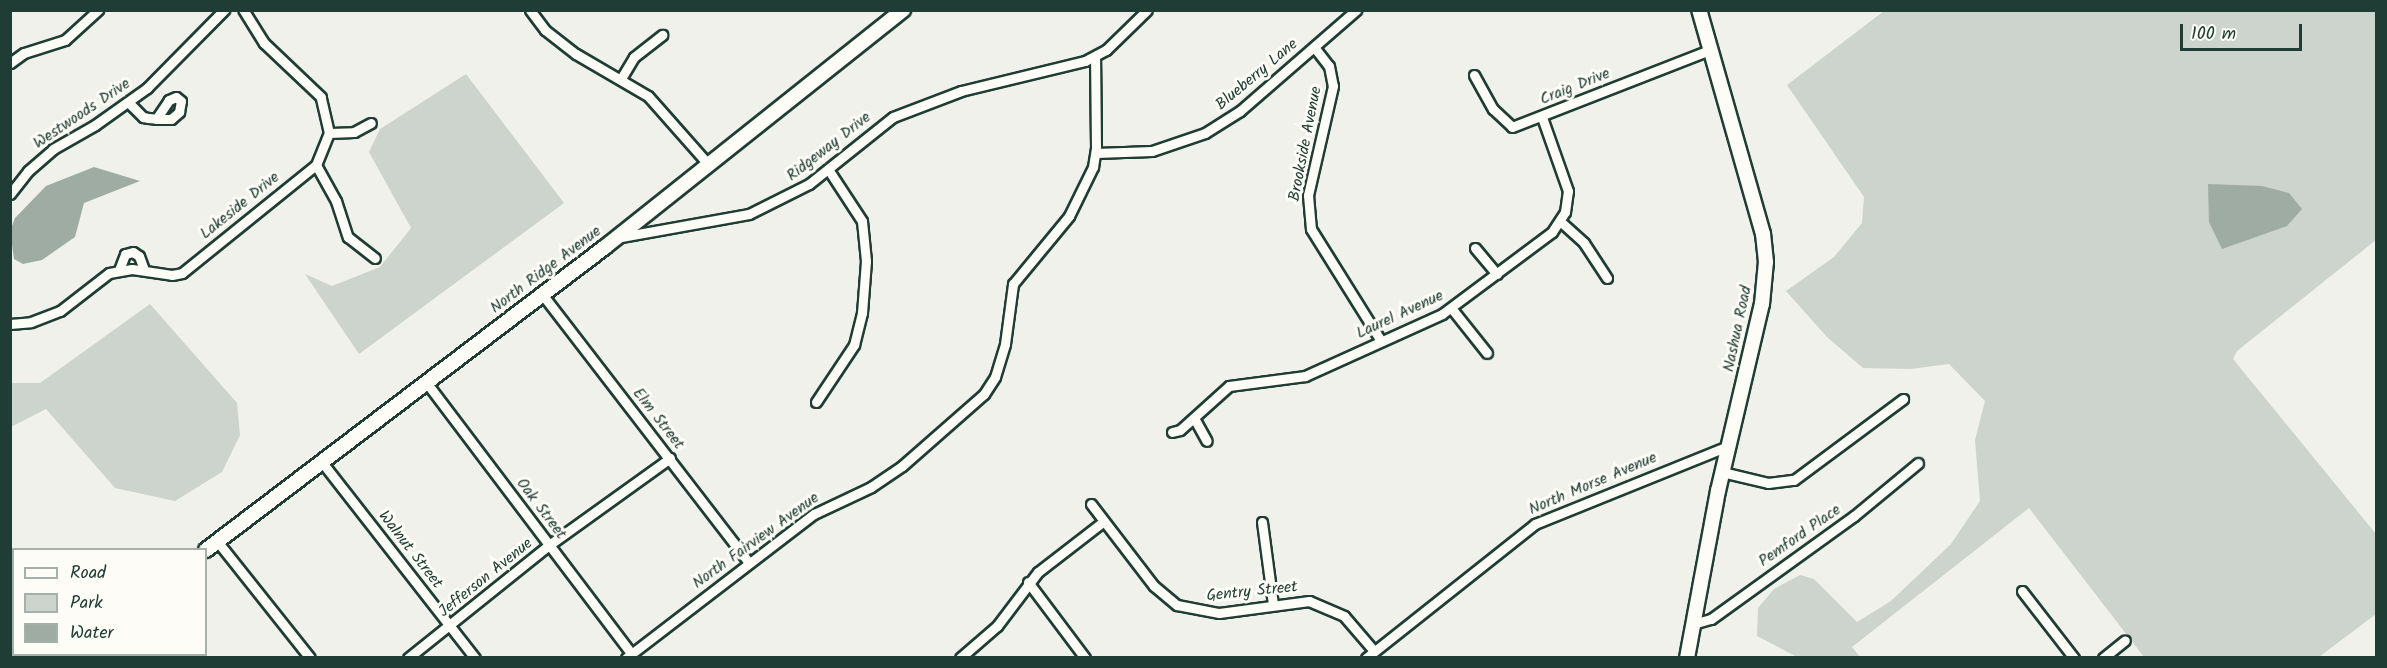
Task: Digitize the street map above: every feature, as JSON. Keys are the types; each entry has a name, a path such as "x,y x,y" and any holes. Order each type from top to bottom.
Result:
{"street":[{"path":"10,63 24,53 65,40 98,10"},
{"name":"Westwoods Drive","path":"10,194 28,171 53,149 129,103 166,71 224,10"},
{"path":"243,10 264,43 316,89 326,107 329,133 354,132 370,123"},
{"path":"530,10 545,30 576,54 622,77 671,118 709,165"},
{"name":"North Ridge Avenue","path":"207,549 616,238 903,10"},
{"name":"Ridgeway Drive","path":"616,238 749,214 789,196 828,169 873,130 918,106 961,91 1095,57 1147,10"},
{"name":"Blueberry Lane","path":"1096,153 1152,151 1205,133 1240,111 1356,10"},
{"name":"Nashua Road","path":"1687,657 1722,472 1762,304 1766,262 1763,234 1699,10"},
{"path":"622,77 634,57 662,35"},
{"name":"Brookside Avenue","path":"1314,46 1331,70 1333,86 1308,195 1311,230 1381,340"},
{"name":"Craig Drive","path":"1474,75 1493,108 1512,127 1709,50"},
{"name":"North Fairview Avenue","path":"628,655 821,510 871,487 902,466 984,394 995,377 1005,344 1013,284 1069,216 1087,184 1096,153 1095,57"},
{"path":"129,103 139,115 156,118"},
{"path":"1542,117 1567,181 1568,201 1561,222 1584,243 1607,278"},
{"name":"Lakeside Drive","path":"10,324 53,314 98,280 119,270 144,270 172,275 187,270 316,165 329,133"},
{"path":"316,165 336,201 348,237 375,258"},
{"path":"816,402 854,345 862,313 866,261 862,221 828,169"},
{"name":"Laurel Avenue","path":"1172,432 1194,418 1229,386 1305,376 1452,309 1561,222"},
{"path":"1475,248 1497,274"},
{"path":"119,270 125,254 133,252 140,256 144,270"},
{"name":"Elm Street","path":"542,294 670,458 748,563"},
{"path":"1452,309 1487,352"},
{"name":"Oak Street","path":"426,382 628,655"},
{"path":"1722,472 1768,483 1794,480 1903,399"},
{"path":"1194,418 1207,441"},
{"name":"North Morse Avenue","path":"1370,654 1534,524 1728,446"},
{"name":"Jefferson Avenue","path":"408,657 549,546 670,458"},
{"name":"Walnut Street","path":"321,461 475,657"},
{"name":"Pemford Place","path":"1693,624 1711,619 1854,516 1918,462"},
{"name":"Gentry Street","path":"1091,504 1155,586 1177,605 1219,613 1309,601 1333,610 1370,654"},
{"path":"960,657 997,626 1028,582 1104,521"},
{"path":"1262,522 1273,604"},
{"path":"217,541 310,657"},
{"path":"1028,582 1085,657"},
{"path":"2022,591 2074,657"},
{"path":"2103,657 2125,640"}],"green space":[{"path":"1884,11 2376,11 2376,240 2237,351 2233,359 2376,534 2376,614 2319,657 2144,657 2029,508 1852,647 1860,657 1797,657 1757,636 1758,608 1774,589 1800,575 1814,579 1857,622 1891,601 1951,544 1980,501 1975,440 1985,401 1949,364 1910,369 1863,368 1827,337 1786,291 1834,257 1862,223 1864,197 1787,85"},
{"path":"466,74 564,203 359,354 305,274 332,286 380,267 411,228 369,152 380,129"},
{"path":"150,304 237,403 240,435 222,472 175,501 115,488 46,409 11,427 11,383 40,383"}],"water":[{"path":"94,167 140,181 84,203 75,237 42,260 23,264 14,259 10,231 15,218 46,186"},
{"path":"2208,184 2262,186 2289,193 2302,209 2287,226 2222,249 2209,222"}]}
